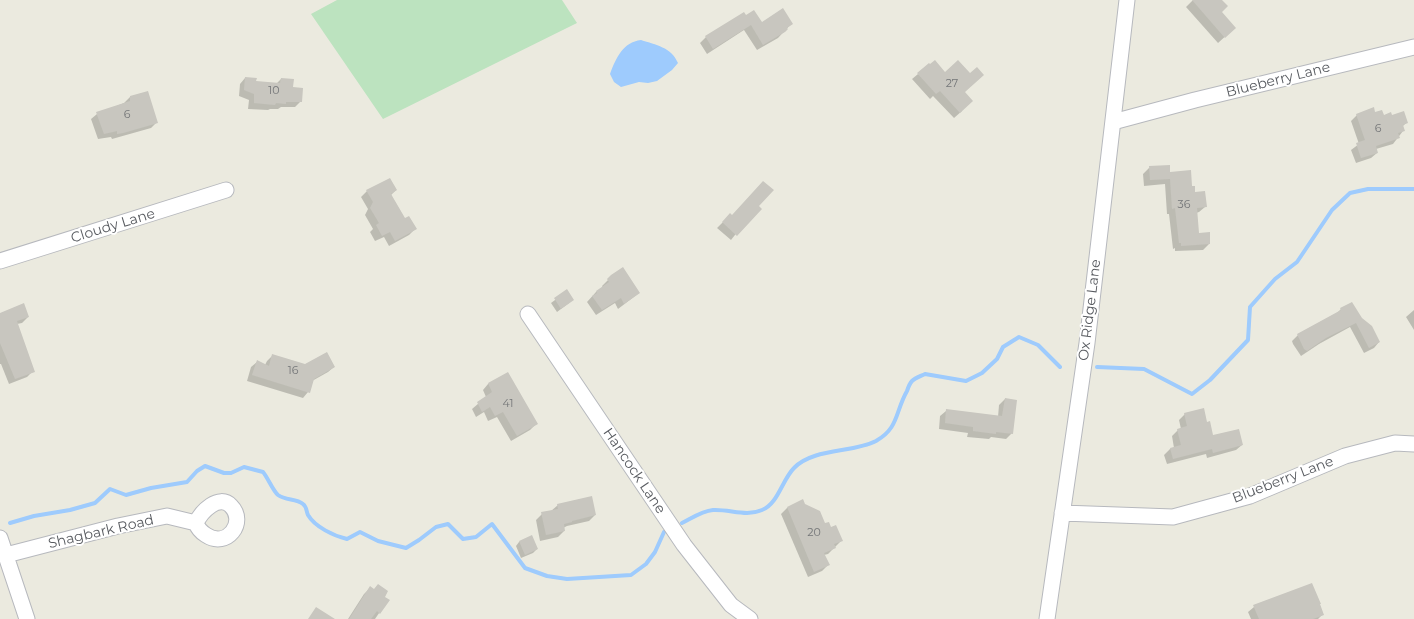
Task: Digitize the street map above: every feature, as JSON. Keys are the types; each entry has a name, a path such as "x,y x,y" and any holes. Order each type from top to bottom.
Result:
{"street":[{"name":"Ox Ridge Lane","path":"1047,619 1087,343 1127,0"},
{"name":"Blueberry Lane","path":"1113,122 1414,47"},
{"name":"Cloudy Lane","path":"0,261 226,190"},
{"name":"Hancock Lane","path":"528,314 684,545 731,605 750,619"},
{"name":"Blueberry Lane","path":"1062,513 1173,517 1250,496 1345,456 1395,443 1414,444"},
{"name":"Shagbark Road","path":"6,555 118,526 167,516 196,524"},
{"path":"0,538 27,619"}],"green space":[{"path":"337,0 562,0 577,23 383,119 311,14"}],"water":[{"path":"641,40 667,50 678,63 657,81 639,82 621,87 614,82 610,74 612,68 625,47"}],"building":[{"path":"1192,0 1222,0 1228,6 1222,12 1236,28 1225,38"},
{"path":"783,8 793,24 785,32 763,45 751,25 713,49 705,36 744,12 746,15 754,10 762,22"},
{"path":"935,60 945,72 958,60 970,73 977,67 984,75 965,92 973,101 960,113 940,91 936,94 917,73"},
{"path":"245,77 257,78 256,81 280,83 281,78 294,79 293,87 303,88 302,102 276,103 275,105 254,103 254,94 244,90"},
{"path":"148,91 158,123 123,133 117,134 117,131 104,134 96,112 130,101 130,96"},
{"path":"1374,107 1375,112 1382,110 1384,115 1391,112 1392,115 1404,111 1408,123 1403,125 1405,131 1398,133 1400,138 1376,146 1378,153 1361,158 1356,143 1365,140 1356,114"},
{"path":"1170,165 1170,172 1191,170 1192,186 1195,186 1195,192 1205,191 1207,207 1197,208 1199,233 1210,232 1210,244 1181,246 1181,243 1179,243 1175,208 1172,209 1170,179 1150,180 1149,166"},
{"path":"390,178 397,190 391,194 405,218 409,216 417,229 395,241 390,232 382,236 376,225 379,223 370,208 373,202 366,190"},
{"path":"763,181 774,190 759,206 762,209 737,236 722,222 730,213 732,215"},
{"path":"623,267 640,293 624,304 621,298 602,310 592,296 609,282 607,279 611,275"},
{"path":"567,289 574,300 561,309 554,298"},
{"path":"1352,302 1362,318 1372,326 1380,342 1369,348 1356,323 1326,338 1307,351 1304,349 1297,334"},
{"path":"24,303 29,317 17,321 35,372 15,379 0,343 0,313"},
{"path":"327,352 335,367 314,379 310,393 252,375 257,360 269,366 272,354 305,364"},
{"path":"508,372 538,424 517,436 503,412 495,416 490,407 482,412 477,402 492,392 488,383"},
{"path":"1005,398 1017,400 1013,434 973,431 973,427 945,423 946,409 1002,416"},
{"path":"1204,408 1207,422 1210,421 1213,435 1239,429 1243,445 1213,453 1212,449 1173,459 1170,448 1181,445 1177,429 1187,426 1184,413"},
{"path":"592,496 596,515 564,524 565,531 546,535 541,512 558,509 557,504"},
{"path":"803,499 805,504 820,511 825,523 829,522 831,527 836,525 843,541 834,544 836,548 824,553 830,565 814,572 787,507"},
{"path":"532,535 538,549 525,555 519,541"},
{"path":"1312,583 1324,615 1313,619 1259,619 1253,605"},
{"path":"378,584 388,591 385,597 390,600 380,614 377,611 371,619 349,619 370,586 374,589"},
{"path":"316,607 335,619 308,619"}],"waterway":[{"path":"1097,367 1144,369 1192,394 1210,380 1248,340 1250,307 1275,279 1297,262 1332,210 1350,193 1368,189 1414,189"},
{"path":"682,523 697,515 713,510 744,513 762,510 772,503 790,473 802,462 822,454 867,445 876,441 889,431 893,425 911,382 925,374 966,381 982,373 997,359 1003,347 1019,337 1038,345 1060,367"},
{"path":"10,523 95,503 110,489 126,495 151,488 187,482 197,471 205,466 224,473 231,473 244,467 263,472 278,495 300,502 305,506 311,519 320,527 336,536 347,539 360,532 378,541 406,548 436,527 448,524 463,539 476,537 492,524 525,568 547,576 567,579 631,575 646,564 655,552 664,532"}]}
